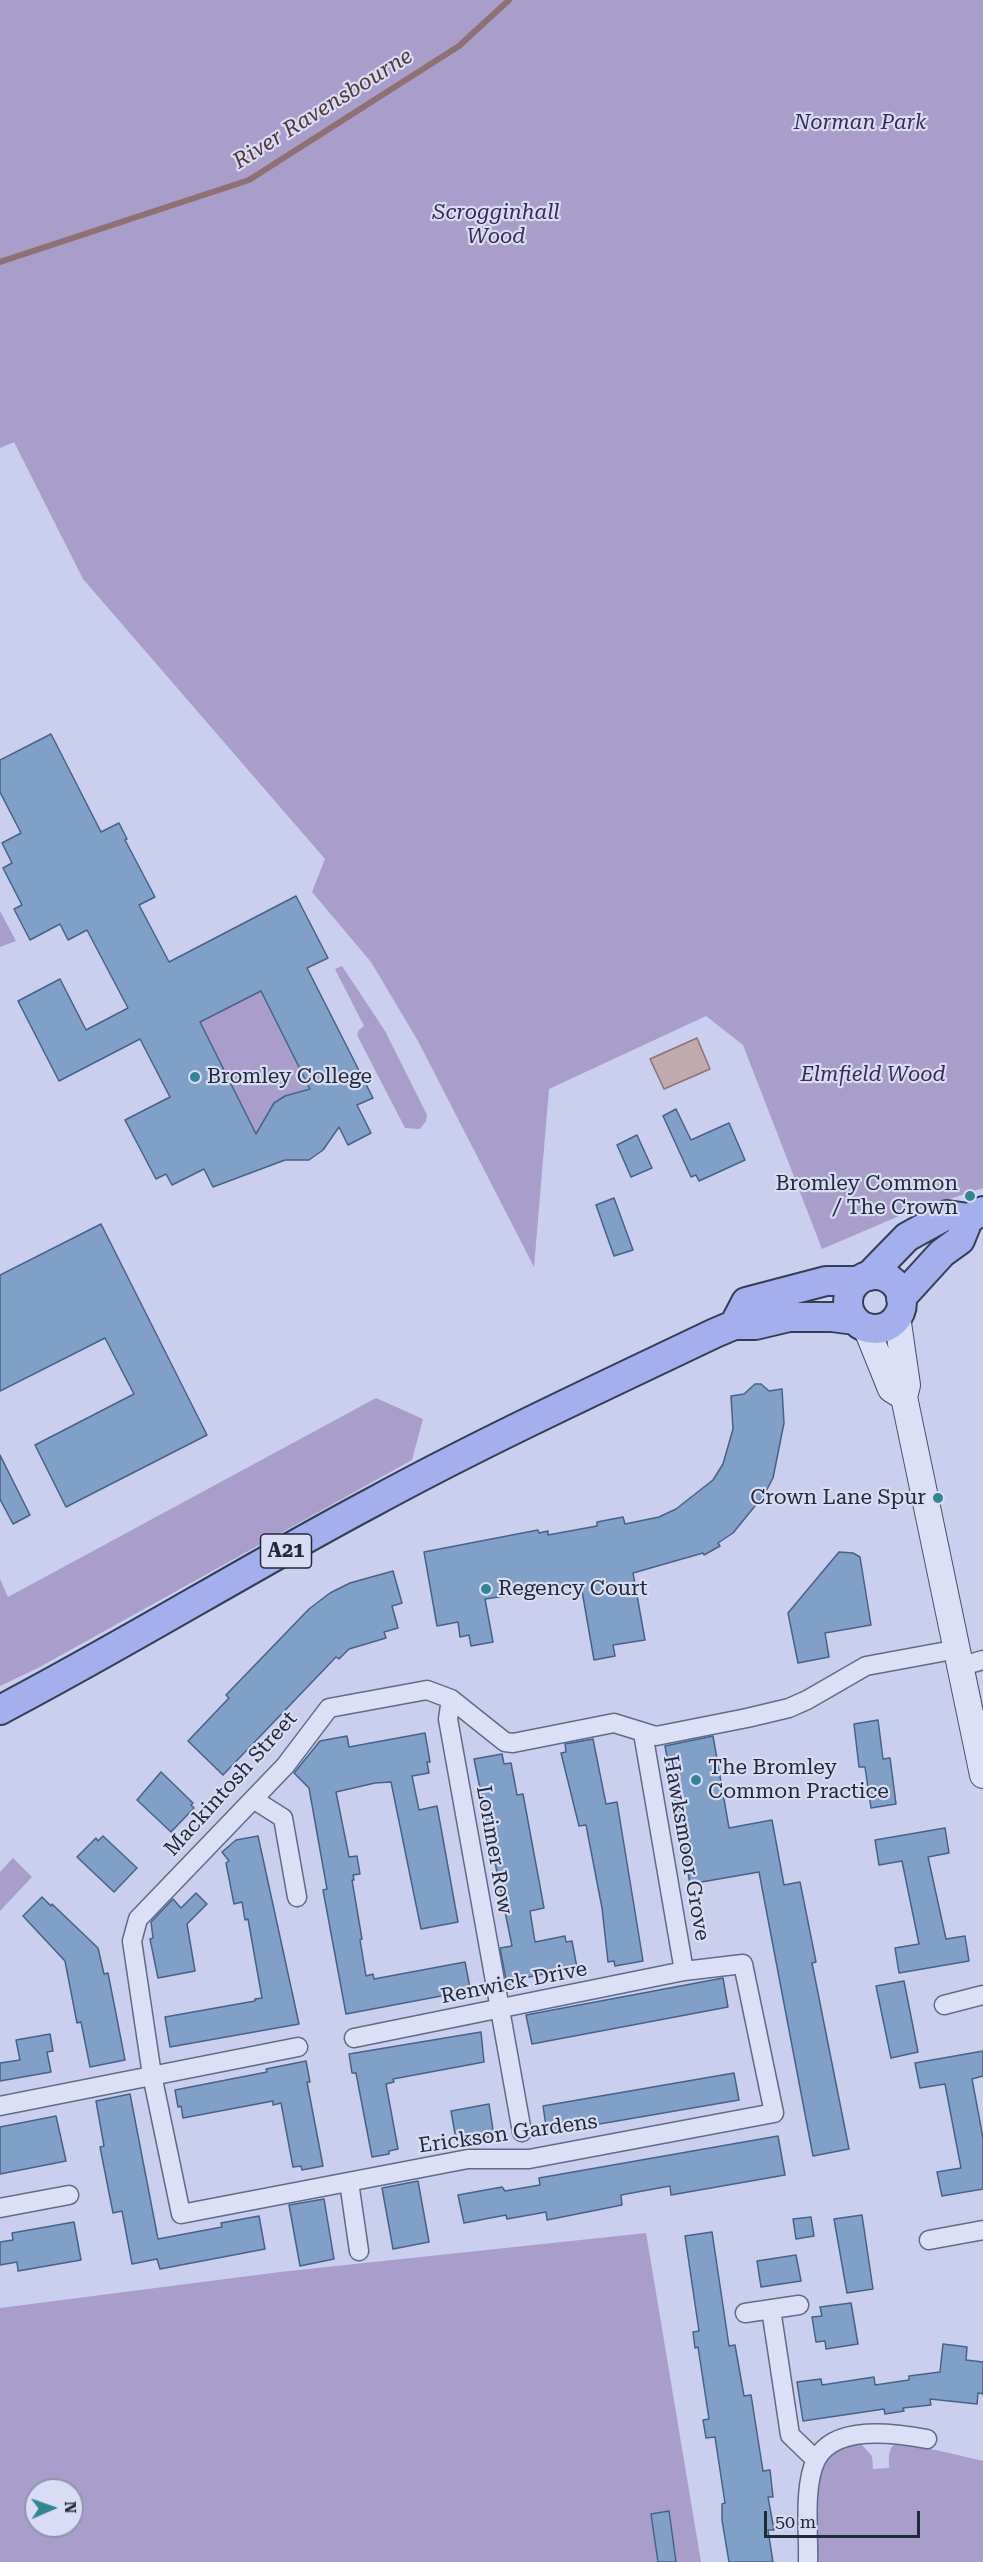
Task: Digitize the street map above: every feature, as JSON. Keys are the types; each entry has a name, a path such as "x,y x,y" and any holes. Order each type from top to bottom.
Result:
{"main road":[{"path":"976,1214 960,1240 942,1253 884,1327 860,1324 850,1313 848,1299 852,1287 907,1237 947,1215 976,1214"},
{"path":"734,1325 746,1302 826,1281 884,1277 892,1281 899,1307"},
{"name":"A21","path":"0,1710 127,1642 372,1502 575,1399 734,1325 755,1325 789,1317 832,1317 860,1324"}],"street":[{"path":"899,1307 907,1385 904,1397 968,1658 983,1775"},
{"path":"860,1324 891,1389 904,1397"},
{"name":"Mackintosh Street","path":"152,2075 132,1941 138,1919 285,1766 329,1708 427,1690 451,1699 506,1742 513,1743 614,1724 656,1736 789,1708 866,1666 968,1658"},
{"name":"Lorimer Row","path":"451,1699 448,1719 522,2132"},
{"name":"Hawksmoor Grove","path":"644,1733 684,1971"},
{"path":"253,1799 283,1818 297,1897"},
{"name":"Erickson Gardens","path":"152,2075 181,2214 468,2159 529,2159 774,2113 744,1964 684,1971"},
{"name":"Renwick Drive","path":"354,2037 684,1971"},
{"path":"944,2005 983,1995"},
{"path":"0,2106 298,2047"},
{"path":"349,2182 359,2251"},
{"path":"0,2208 69,2195"},
{"path":"929,2240 983,2230"},
{"path":"745,2313 799,2305"},
{"path":"771,2309 790,2435 816,2460"},
{"path":"808,2562 809,2487 816,2460 831,2445 849,2436 896,2433 927,2439"}],"green space":[{"path":"0,0 983,0 983,1188 904,1214 822,1249 743,1045 706,1016 549,1089 534,1267 418,1041 371,962 312,892 325,859 83,579 14,442 0,448"},
{"path":"0,911 16,941 0,947"},
{"path":"342,966 385,1031 427,1115 420,1129 405,1128 357,1035 364,1026 335,969"},
{"path":"261,991 313,1095 274,1103 264,1120 261,1144 200,1022"},
{"path":"376,1398 423,1419 412,1460 38,1668 0,1686 0,1579 8,1597"},
{"path":"13,1858 32,1877 0,1911 0,1872"},
{"path":"646,2233 701,2562 0,2562 0,2308 280,2272"},
{"path":"901,2442 983,2461 983,2562 816,2562 818,2488 823,2470 831,2455 844,2446 862,2445 872,2456 873,2469 889,2468 891,2448"}],"shaded area":[{"path":"697,1038 710,1069 664,1089 650,1059"}],"building":[{"path":"51,734 101,832 119,823 127,839 125,840 155,897 139,905 169,962 296,896 328,958 307,968 373,1098 357,1105 371,1133 348,1145 339,1127 323,1150 309,1160 285,1160 213,1187 204,1169 172,1185 166,1174 156,1179 125,1120 170,1097 140,1039 59,1081 18,1001 60,979 86,1030 128,1008 87,930 68,940 60,924 30,940 14,909 22,905 3,868 12,863 2,843 21,833 0,792 0,760","holes":["261,991 310,1089 285,1096 274,1103 256,1134 200,1022"]},
{"path":"676,1109 691,1140 729,1123 745,1160 699,1181 696,1175 691,1177 663,1116"},
{"path":"637,1135 652,1168 631,1177 617,1145"},
{"path":"614,1198 633,1250 614,1256 596,1205"},
{"path":"101,1224 207,1435 66,1507 35,1445 134,1394 105,1338 0,1391 0,1275"},
{"path":"755,1384 761,1384 769,1391 782,1389 784,1423 773,1478 764,1495 733,1533 718,1543 720,1546 704,1555 703,1553 633,1573 645,1640 613,1645 615,1656 594,1660 581,1585 485,1599 493,1642 471,1646 469,1635 460,1637 458,1622 437,1626 424,1552 538,1530 539,1533 548,1531 548,1535 597,1526 597,1522 623,1517 625,1524 659,1517 676,1509 713,1480 723,1464 733,1429 731,1396 744,1394"},
{"path":"0,1455 30,1515 13,1524 0,1499"},
{"path":"839,1552 853,1553 860,1557 871,1625 825,1633 829,1657 798,1663 788,1613"},
{"path":"393,1571 402,1603 392,1606 398,1628 384,1632 386,1638 349,1649 339,1659 336,1657 223,1775 188,1741 229,1698 226,1695 309,1609 330,1593 350,1583"},
{"path":"878,1720 883,1759 890,1758 896,1804 871,1808 865,1767 859,1767 854,1724"},
{"path":"425,1733 430,1762 427,1762 429,1773 412,1776 419,1810 437,1806 458,1922 421,1929 391,1782 375,1783 336,1792 349,1857 357,1856 360,1874 353,1875 354,1880 352,1880 366,1976 373,1974 374,1979 465,1962 470,1988 456,1990 457,1993 346,2014 323,1890 327,1889 309,1788 294,1773 320,1741 347,1736 349,1747"},
{"path":"713,1736 729,1828 772,1820 784,1885 800,1882 816,1962 812,1963 849,2149 813,2156 759,1872 690,1884 665,1746"},
{"path":"593,1739 606,1804 617,1802 643,1961 615,1966 614,1961 608,1962 602,1908 586,1825 579,1826 561,1753 566,1752 565,1744"},
{"path":"502,1754 504,1764 511,1763 517,1795 523,1794 544,1908 530,1911 535,1942 565,1936 566,1942 572,1941 577,1968 518,1979 518,1983 507,1985 500,1948 512,1946 474,1759"},
{"path":"161,1772 193,1803 191,1805 194,1808 171,1832 137,1800"},
{"path":"945,1828 949,1853 928,1857 946,1939 965,1936 969,1961 899,1973 895,1948 919,1944 902,1861 879,1865 875,1840"},
{"path":"103,1836 137,1868 114,1892 77,1857 96,1838 98,1841"},
{"path":"258,1836 299,2024 170,2047 165,2017 262,1998 248,1919 245,1920 242,1902 234,1904 226,1863 229,1861 222,1852 236,1840"},
{"path":"196,1893 207,1904 187,1924 195,1971 158,1978 150,1939 153,1938 151,1922 173,1899 181,1908"},
{"path":"42,1897 98,1948 104,1974 108,1973 125,2060 90,2067 81,2022 77,2023 65,1961 23,1916"},
{"path":"723,1978 728,2007 532,2044 526,2015"},
{"path":"904,1981 918,2052 891,2058 876,1986"},
{"path":"481,2032 484,2062 393,2079 394,2082 386,2084 398,2149 389,2151 389,2154 372,2157 356,2073 352,2073 349,2054"},
{"path":"50,2034 53,2051 47,2052 51,2072 0,2081 0,2063 20,2060 16,2040"},
{"path":"983,2051 983,2076 972,2079 983,2138 983,2189 942,2196 937,2172 961,2168 945,2084 920,2088 915,2063"},
{"path":"306,2061 310,2082 307,2082 323,2166 302,2170 301,2166 293,2167 281,2103 273,2105 273,2101 183,2118 181,2106 178,2107 175,2090 267,2072 266,2069"},
{"path":"734,2073 739,2100 547,2133 543,2106"},
{"path":"130,2094 158,2239 222,2227 221,2223 259,2216 265,2249 160,2269 157,2259 132,2264 122,2211 113,2213 100,2147 104,2146 96,2101"},
{"path":"489,2104 494,2136 465,2141 465,2138 456,2139 451,2111"},
{"path":"56,2116 66,2161 0,2174 0,2127"},
{"path":"778,2136 785,2175 671,2195 670,2186 621,2195 622,2205 547,2220 546,2212 507,2219 506,2215 464,2223 458,2195 502,2187 505,2191 540,2185 539,2178"},
{"path":"418,2181 429,2242 393,2249 382,2188"},
{"path":"324,2199 334,2259 300,2266 289,2205"},
{"path":"862,2215 873,2289 847,2293 834,2219"},
{"path":"811,2217 814,2236 796,2239 793,2219"},
{"path":"74,2222 81,2260 18,2271 17,2262 0,2265 0,2242 13,2240 12,2233"},
{"path":"712,2232 729,2346 735,2345 744,2396 751,2395 763,2471 770,2470 773,2497 768,2497 774,2530 768,2530 773,2562 729,2562 722,2520 722,2504 725,2503 715,2437 706,2438 703,2420 709,2419 698,2347 695,2348 693,2332 699,2331 685,2236"},
{"path":"796,2255 801,2281 761,2287 757,2261"},
{"path":"851,2303 858,2344 826,2349 825,2341 816,2342 812,2317 822,2316 820,2307"},
{"path":"943,2344 967,2347 966,2360 983,2362 983,2394 978,2393 977,2404 930,2399 931,2405 903,2408 904,2411 885,2414 884,2409 803,2421 797,2382 821,2379 822,2385 874,2377 875,2385 909,2380 909,2376 940,2372"},
{"path":"669,2511 676,2562 658,2562 651,2514"}],"waterway":[{"name":"River Ravensbourne","path":"0,262 249,180 459,46 509,0"}],"place":[{"name":"Bromley College","path":"195,1077"},
{"name":"Bromley Common / The Crown","path":"970,1196"},
{"name":"Crown Lane Spur","path":"938,1498"},
{"name":"Regency Court","path":"486,1589"},
{"name":"The Bromley Common Practice","path":"696,1780"}],"park label":[{"name":"Norman Park","path":"860,123"},
{"name":"Scrogginhall Wood","path":"496,225"},
{"name":"Elmfield Wood","path":"873,1075"}]}
